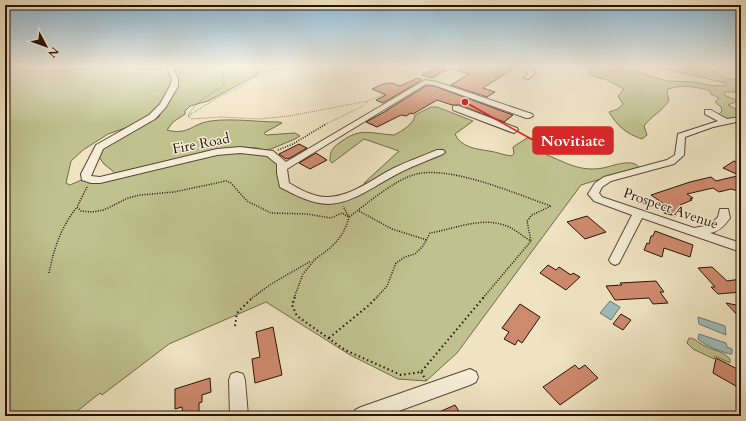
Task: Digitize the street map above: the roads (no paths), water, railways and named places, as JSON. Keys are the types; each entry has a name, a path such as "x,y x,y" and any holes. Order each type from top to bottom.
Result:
{"street":[{"name":"Fire Road","path":"174,86 164,105 152,117 99,146 86,174 86,178 91,180 100,180 217,152 240,150 270,153 282,163 282,168"},
{"path":"419,86 282,168 284,185 295,192 316,199 326,201 340,199 363,190 391,173 410,164 440,152"},
{"path":"443,86 529,116"},
{"path":"456,108 514,130"},
{"path":"708,112 726,122 741,119"},
{"name":"Prospect Avenue","path":"726,122 711,125 681,136 679,141 680,154 678,158 662,165 617,175 596,188 593,194 598,199 741,248"},
{"path":"694,232 714,228 724,218 724,212"},
{"path":"615,260 638,213"},
{"path":"714,228 718,237 725,242"},
{"path":"361,416 470,377"},
{"path":"238,380 239,416"}],"water":[{"path":"610,301 620,307 611,320 600,313"},
{"path":"698,317 725,326 726,335 699,324"},
{"path":"699,334 726,343 727,347 732,349 732,354 719,351 704,343 698,339"}],"place":[{"name":"Novitiate","path":"465,102"}]}
